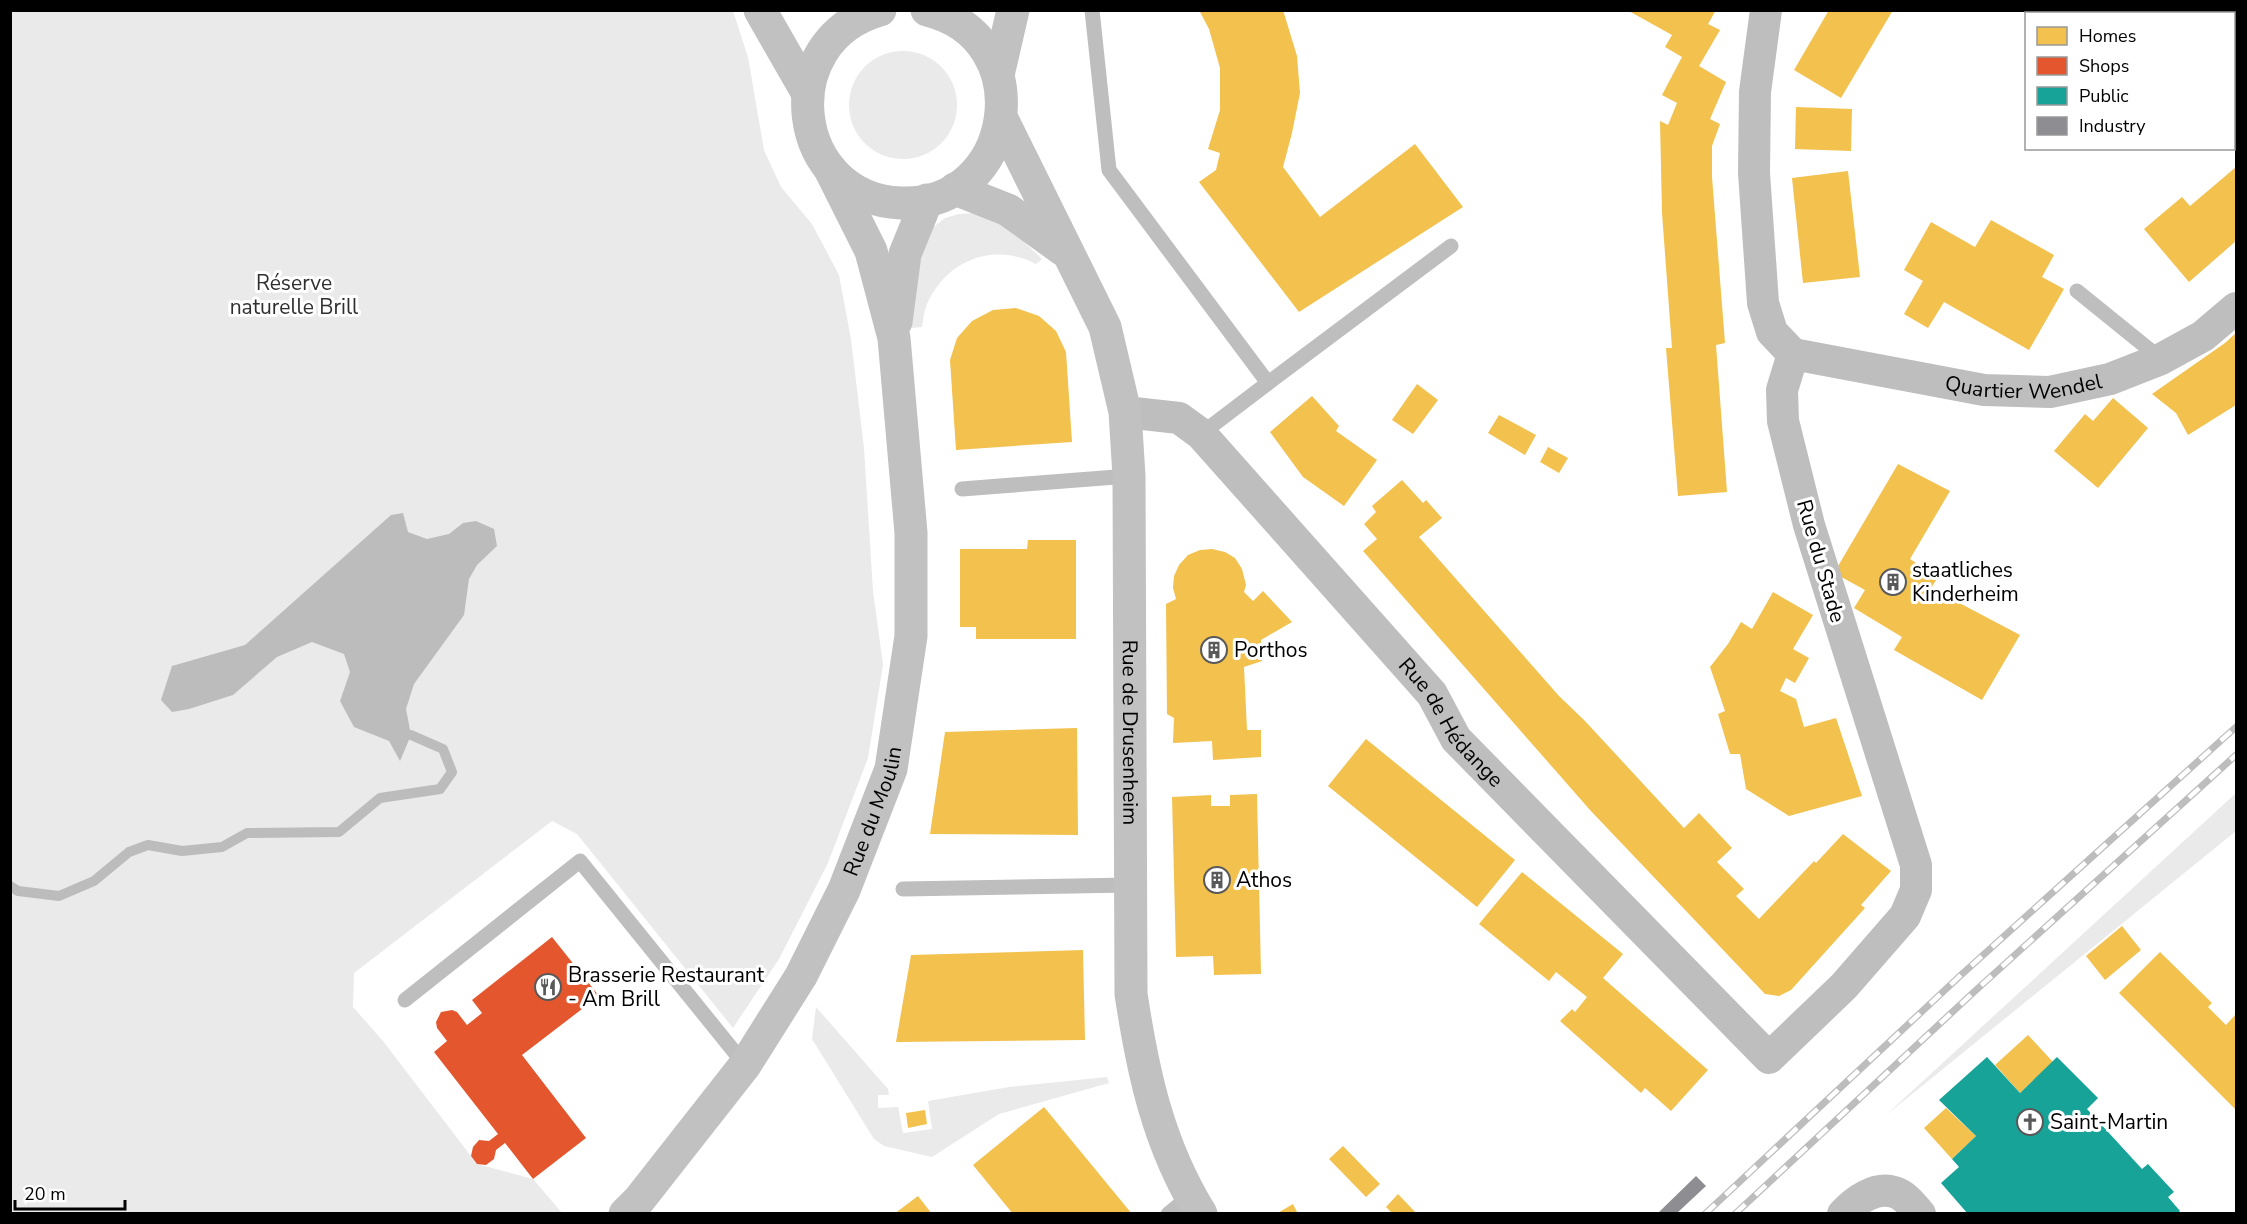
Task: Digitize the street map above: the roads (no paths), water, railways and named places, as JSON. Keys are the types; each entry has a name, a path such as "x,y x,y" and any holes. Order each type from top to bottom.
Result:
{"main road":[{"path":"760,10 807,92"},
{"path":"830,169 850,187 874,198 900,203 941,194 977,170 994,146 1002,119 1003,97 998,75 986,50 967,29 942,14 927,10"},
{"path":"998,75 1013,10"},
{"path":"871,12 846,26 827,44 814,67 807,92 808,120 815,146 830,169 871,251 894,338"},
{"name":"Rue de Drusenheim","path":"1002,119 1105,327 1125,412 1129,476 1131,994 1141,1057 1153,1109 1187,1208"},
{"path":"941,194 1008,210 1066,252"},
{"path":"894,338 905,254 941,194"},
{"name":"Rue du Moulin","path":"625,1214 639,1200 745,1065 801,976 844,890 891,769 911,636 911,533 894,338"}],"street":[{"path":"1766,10 1755,92 1754,173 1764,303 1772,332 1793,354"},
{"name":"Quartier Wendel","path":"1793,354 1984,390 2050,392 2110,379 2161,359 2203,336 2236,308"},
{"name":"Rue du Stade","path":"1769,1058 1844,986 1905,916 1916,890 1916,865 1809,525 1784,421 1782,390 1793,354"},
{"name":"Rue de Hédange","path":"1125,412 1179,418 1201,434 1432,694 1456,739 1769,1058"},
{"path":"1843,1214 1863,1197 1878,1191 1894,1191 1908,1200 1920,1214"}],"lane":[{"path":"1092,10 1109,170 1268,383"},
{"path":"1201,434 1451,246"},
{"path":"2077,291 2161,359"},
{"path":"962,489 1129,476"},
{"path":"405,1000 580,861 745,1065"},
{"path":"903,889 1131,885"}],"waterway":[{"path":"10,886 18,891 59,896 94,881 129,852 148,845 182,851 222,847 247,833 339,832 380,798 440,789 452,772 443,749 411,735"}],"railway":[{"path":"1705,1214 1961,975 2236,727"},
{"path":"1735,1214 1975,991 2236,755"}],"place":[{"name":"staatliches Kinderheim","path":"1893,582"},
{"name":"Porthos","path":"1214,650"},
{"name":"Athos","path":"1217,880"},
{"name":"Brasserie Restaurant - Am Brill","path":"548,987"},
{"name":"Saint-Martin","path":"2030,1122"}],"park label":[{"name":"Réserve naturelle Brill","path":"294,295"}]}
